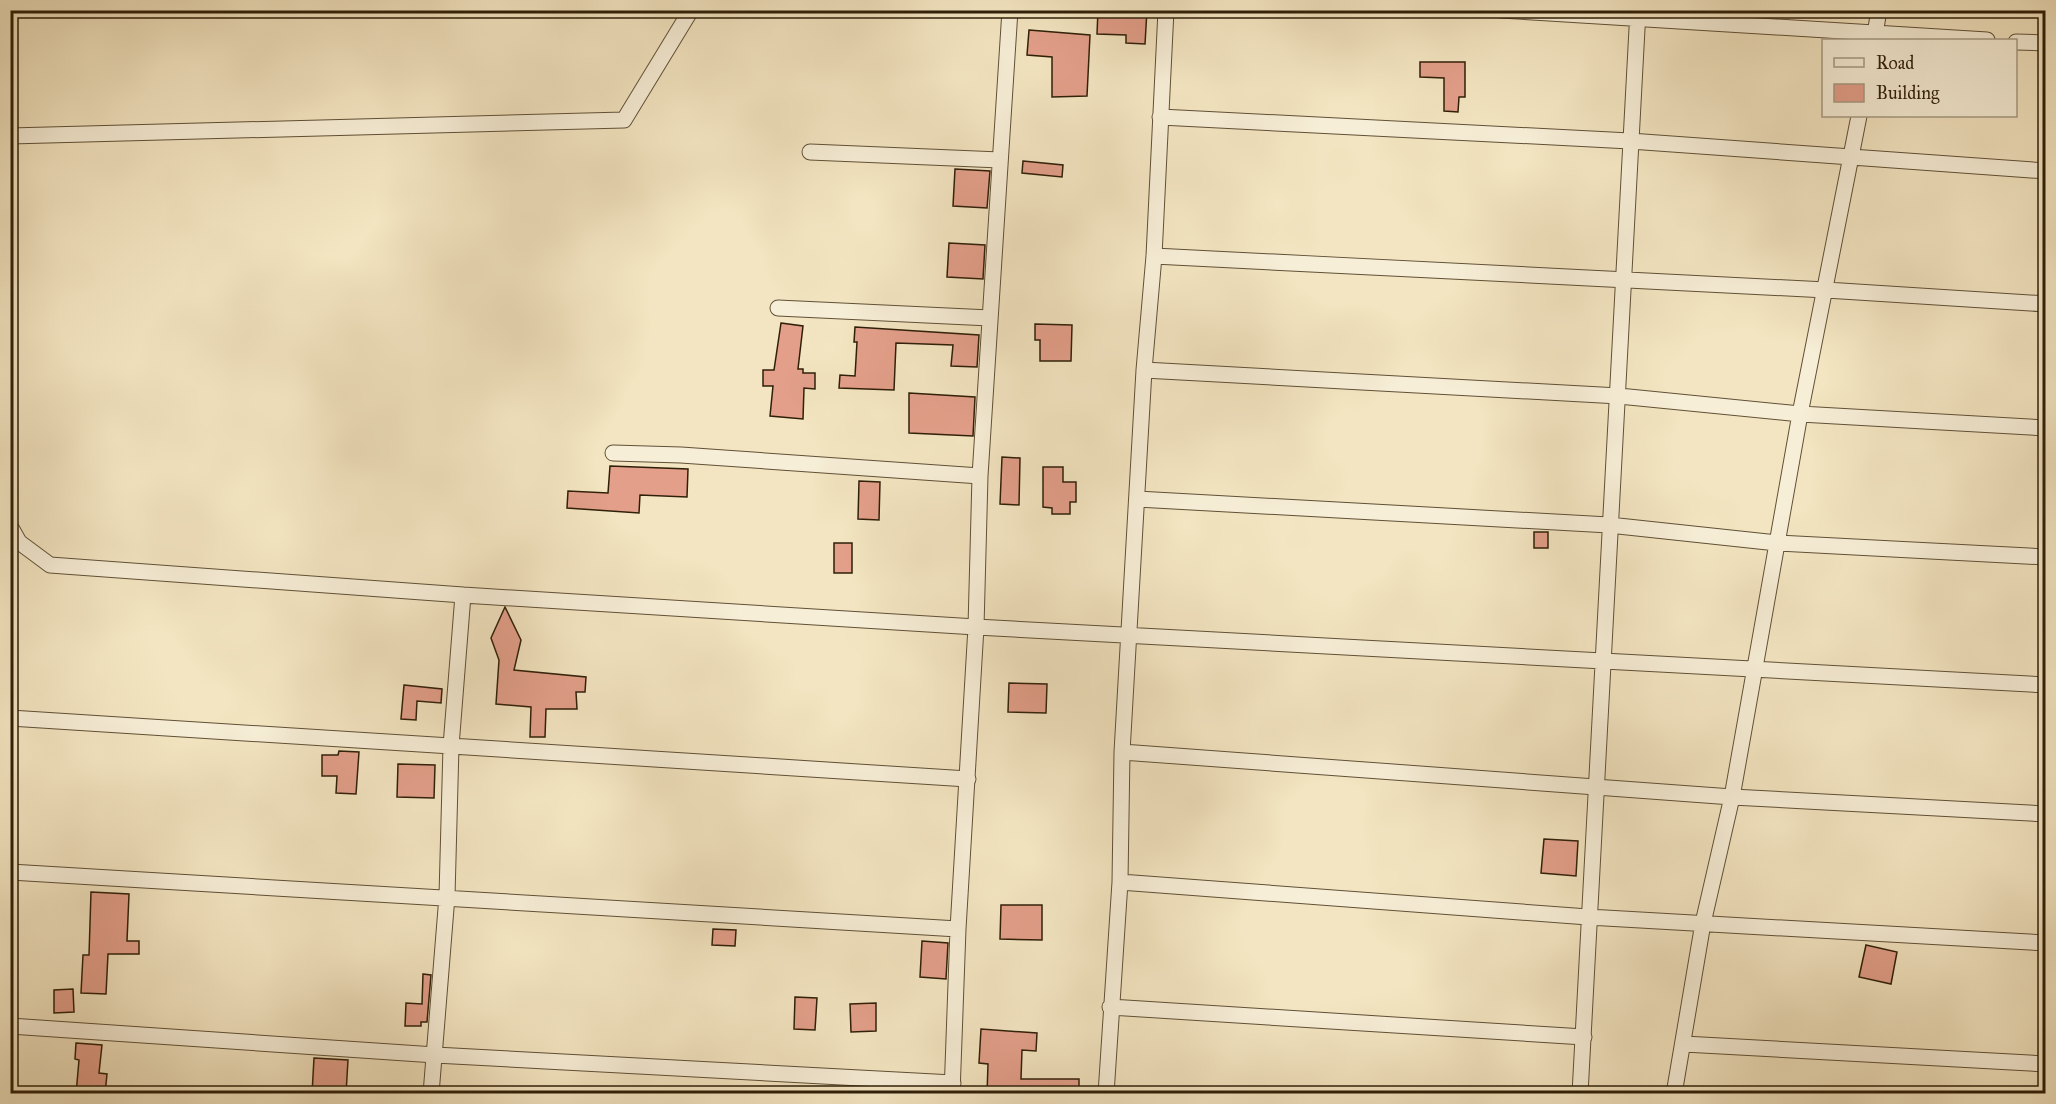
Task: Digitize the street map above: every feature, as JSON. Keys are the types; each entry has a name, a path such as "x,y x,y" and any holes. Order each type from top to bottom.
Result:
{"street":[{"path":"10,136 624,120 691,10"},
{"path":"10,1026 952,1088 958,929 975,627 980,476 1010,10"},
{"path":"1106,1094 1120,882 1122,752 1144,370 1154,256 1166,10"},
{"path":"1501,10 1637,15 1874,38 1930,39"},
{"path":"1874,38 1879,10"},
{"path":"1580,1094 1609,525 1619,396 1637,15"},
{"path":"2017,42 2046,43"},
{"path":"1160,117 1630,141 1850,159 2046,171"},
{"path":"1674,1094 1703,923 1732,797 1753,667 1800,414 1859,117"},
{"path":"810,152 1000,160"},
{"path":"1154,256 1624,279 2046,304"},
{"path":"778,308 990,318"},
{"path":"1144,370 1619,396 1800,414 2046,428"},
{"path":"613,453 681,455 980,476"},
{"path":"1137,500 1609,525 1777,543 2046,557"},
{"path":"10,526 20,542 50,565 463,595 975,627 1602,662 1753,667 2046,685"},
{"path":"431,1094 447,896 452,746 463,595"},
{"path":"10,718 968,779"},
{"path":"1122,752 1595,785 1732,797 2046,814"},
{"path":"10,872 447,896 958,929"},
{"path":"1120,882 1588,917 2046,943"},
{"path":"1110,1007 1584,1037"},
{"path":"1684,1044 2046,1064"}],"building":[{"path":"1098,10 1147,10 1145,44 1126,43 1126,35 1097,34"},
{"path":"1029,30 1090,35 1087,96 1052,97 1052,57 1027,55"},
{"path":"1420,62 1465,62 1465,97 1459,97 1458,112 1444,111 1444,78 1420,77"},
{"path":"1023,161 1063,165 1062,177 1022,173"},
{"path":"955,169 990,171 987,208 953,206"},
{"path":"949,243 985,245 983,279 947,277"},
{"path":"781,323 803,326 798,369 803,369 803,373 815,373 815,389 804,388 803,419 770,416 773,386 763,386 763,370 774,370"},
{"path":"1035,324 1072,325 1071,361 1040,361 1040,340 1035,340"},
{"path":"855,327 979,335 977,367 951,366 953,345 896,343 894,390 839,388 840,375 855,376 857,342 854,342"},
{"path":"909,393 975,397 973,436 909,433"},
{"path":"1002,457 1020,458 1019,505 1000,504"},
{"path":"610,466 688,469 687,497 640,495 639,513 567,508 568,491 608,493"},
{"path":"1043,467 1063,467 1063,482 1076,482 1076,502 1070,502 1070,514 1052,514 1052,508 1043,507"},
{"path":"859,481 880,482 879,520 858,519"},
{"path":"1534,532 1548,532 1548,548 1534,548"},
{"path":"834,543 852,543 852,573 834,573"},
{"path":"505,607 521,640 514,670 586,677 585,692 576,692 577,709 546,709 545,737 530,737 531,707 496,704 499,660 491,638"},
{"path":"1009,683 1047,684 1046,713 1008,712"},
{"path":"404,685 442,689 441,703 417,701 416,720 401,719"},
{"path":"339,751 359,752 356,794 336,793 337,776 322,776 322,755 338,755"},
{"path":"398,764 435,765 434,798 397,797"},
{"path":"1544,839 1578,841 1576,876 1541,873"},
{"path":"91,892 129,894 127,941 139,941 139,954 108,954 106,994 81,993 83,955 89,955"},
{"path":"1001,905 1042,905 1042,940 1000,939"},
{"path":"713,929 736,930 735,946 712,945"},
{"path":"922,941 948,943 946,979 920,977"},
{"path":"1866,945 1897,952 1891,984 1859,977"},
{"path":"423,974 431,975 427,1022 421,1022 421,1026 405,1026 406,1003 422,1004"},
{"path":"73,989 74,1012 54,1013 54,990"},
{"path":"795,997 817,998 815,1030 794,1029"},
{"path":"876,1003 876,1031 851,1032 850,1004"},
{"path":"981,1029 1037,1033 1036,1051 1022,1050 1021,1079 1079,1079 1079,1094 987,1094 988,1064 979,1063"},
{"path":"76,1043 102,1045 99,1073 107,1074 105,1094 76,1094 79,1060 75,1059"},
{"path":"314,1058 348,1060 346,1094 312,1094"}]}
